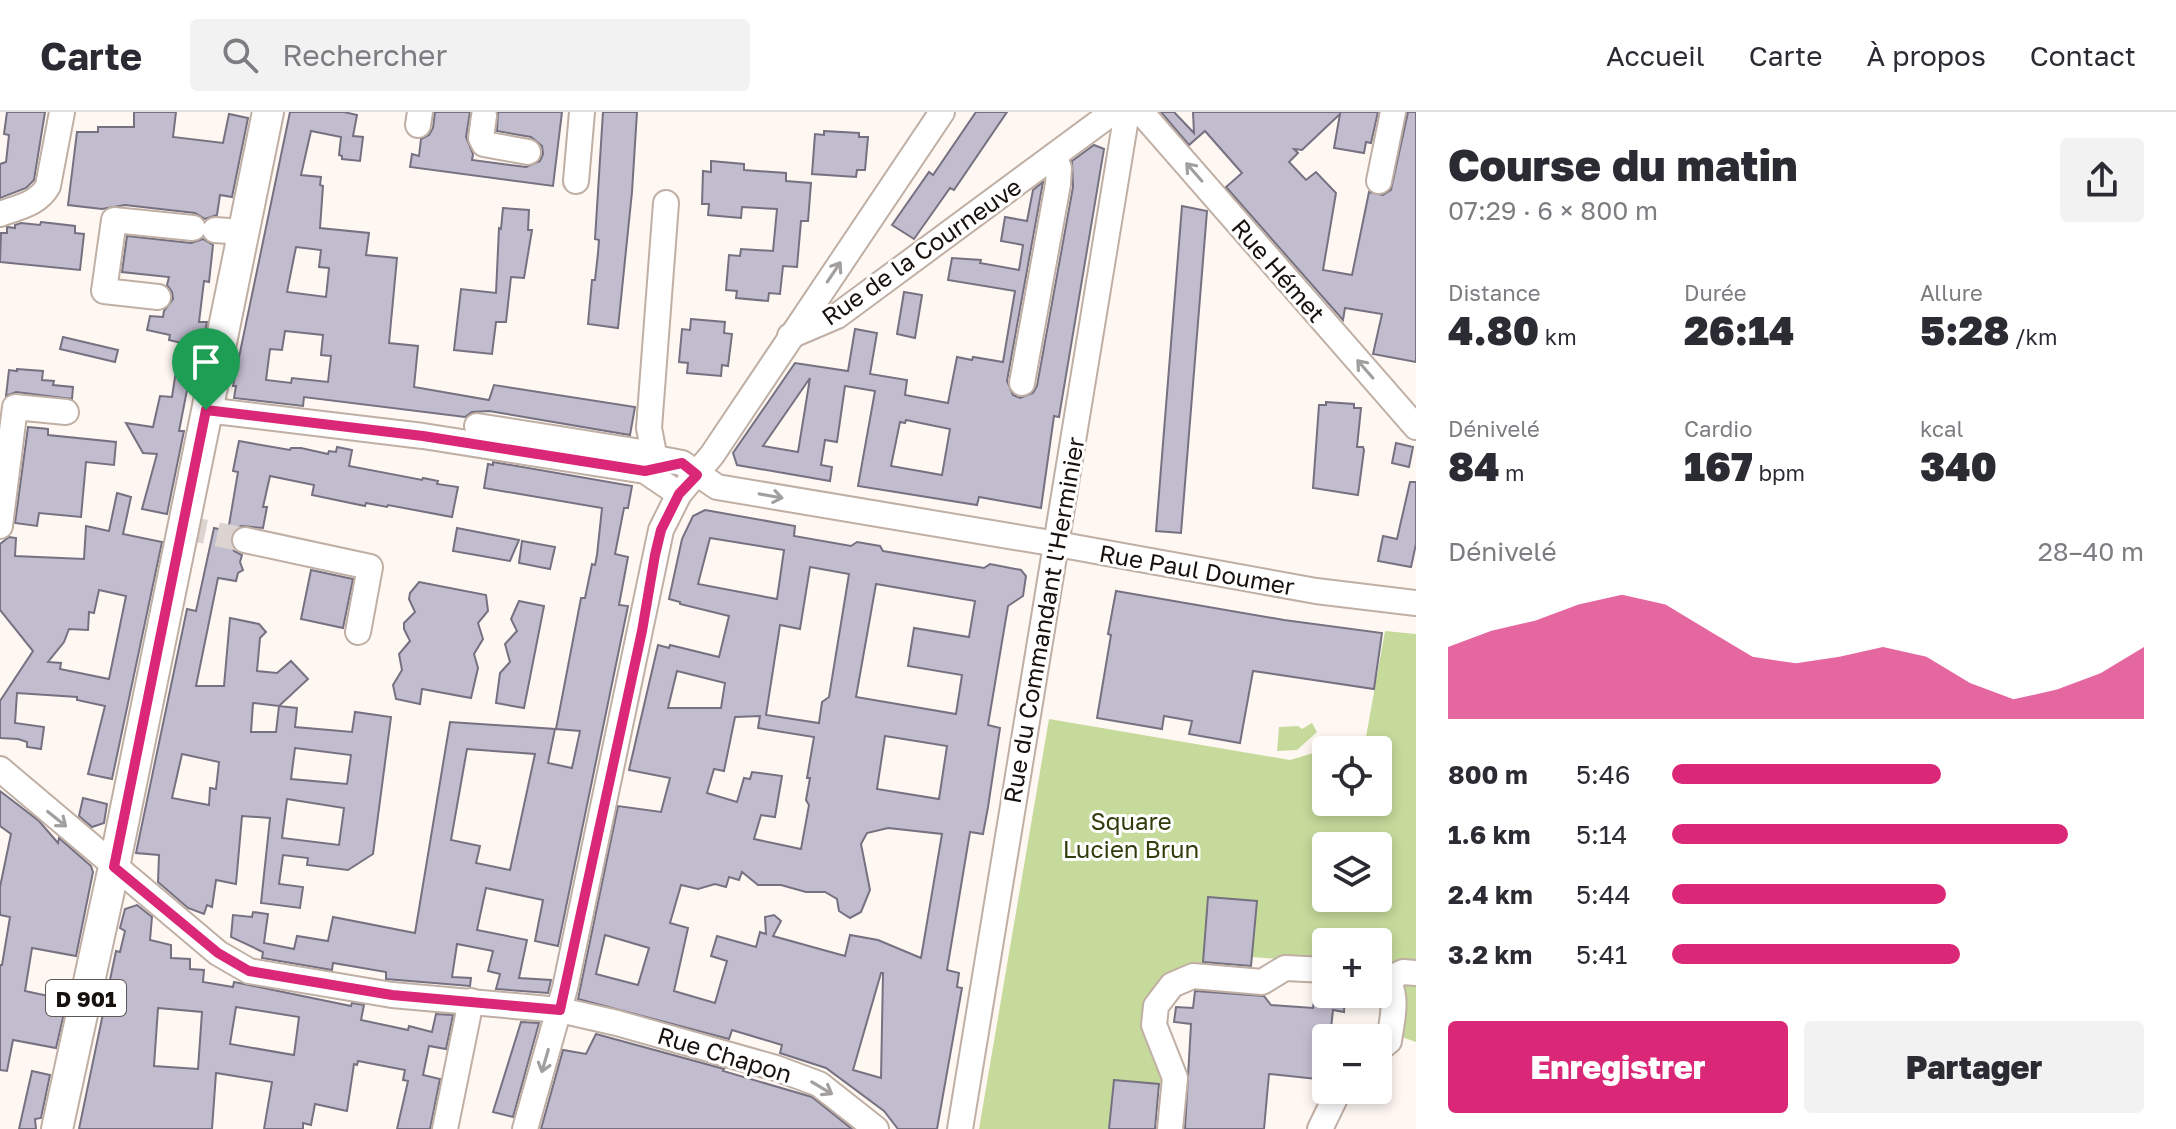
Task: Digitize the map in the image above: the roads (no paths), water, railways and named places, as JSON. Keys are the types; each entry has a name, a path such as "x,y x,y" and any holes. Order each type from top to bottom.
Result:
{"main road":[{"name":"D 901","path":"57,1129 114,867 206,410 217,230 268,112"}],"street":[{"path":"0,214 43,196 48,186 62,112"},
{"path":"576,181 582,112"},
{"path":"525,1129 560,1010 661,530 689,469 790,336 942,112"},
{"name":"Rue de la Courneuve","path":"790,336 837,316 1113,112"},
{"name":"Rue du Commandant l'Herminier","path":"960,1129 1127,112"},
{"name":"Rue Hémet","path":"1141,112 1416,427"},
{"path":"1379,181 1393,112"},
{"path":"484,116 481,138 484,144 528,152"},
{"path":"1022,383 1058,184 1059,168 1054,156"},
{"path":"649,462 666,203"},
{"path":"158,297 104,291 114,220 217,230"},
{"path":"0,526 15,407 66,412"},
{"path":"206,410 649,462"},
{"path":"477,426 649,462 679,494"},
{"name":"Rue Paul Doumer","path":"649,462 661,459 689,469 717,487 1316,591 1416,603"},
{"path":"245,540 370,567 358,632"},
{"name":"Rue Chapon","path":"0,769 218,953 249,971 392,995 560,1010 617,1023 791,1073 819,1084 876,1129"},
{"path":"1170,1129 1175,1078 1154,1025 1156,1006 1172,985 1193,976 1262,982 1285,968 1312,969"},
{"path":"1392,975 1416,973"},
{"path":"1391,1024 1392,994"},
{"path":"445,1129 471,1001"},
{"path":"1320,1129 1332,1104"}],"tunnel":[{"path":"182,527 245,540"}],"park label":[{"name":"Square Lucien Brun","path":"1131,834"}]}
